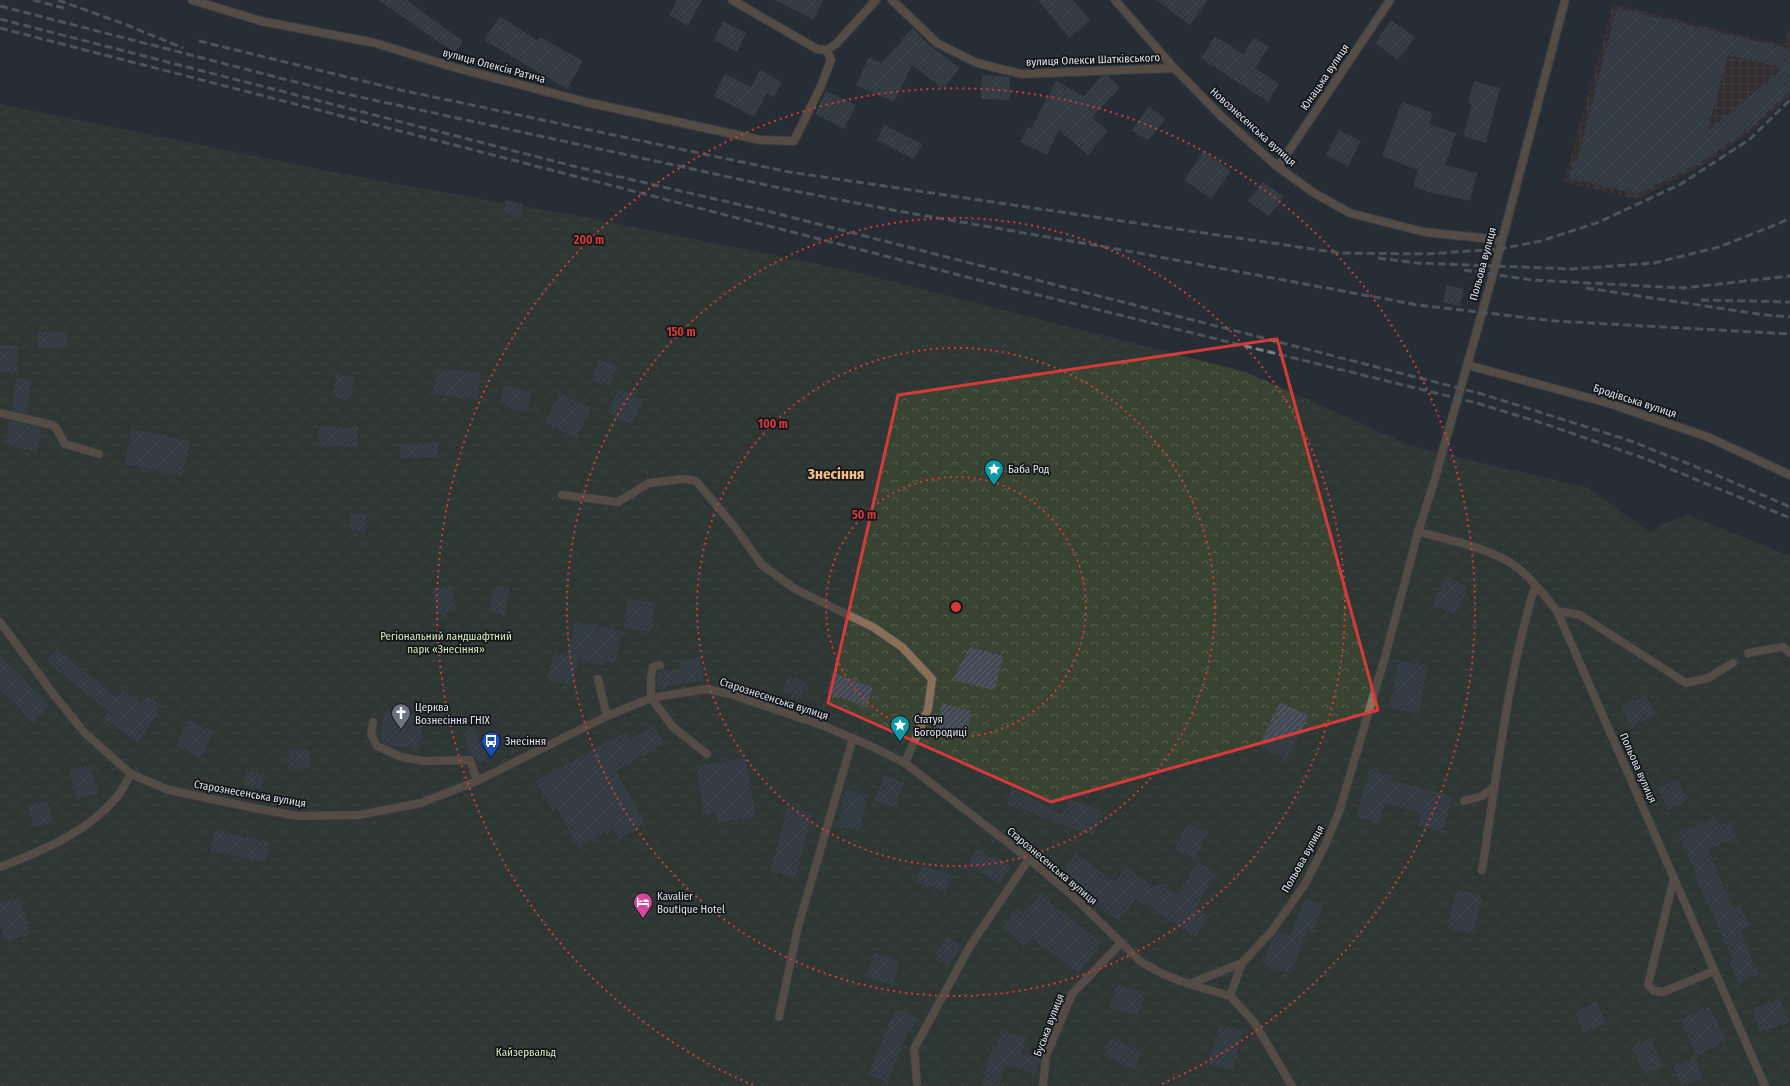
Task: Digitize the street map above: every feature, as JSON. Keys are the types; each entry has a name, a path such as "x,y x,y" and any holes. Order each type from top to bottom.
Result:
{"street":[{"name":"вулиця Олексія Ратича","path":"192,0 261,21 375,43 453,67 586,102 760,140 794,141 821,86 831,60 827,50"},
{"path":"732,0 817,49 827,50 836,44 876,0"},
{"name":"вулиця Олекси Шатківського","path":"892,0 937,44 977,63 1021,74 1174,68"},
{"name":"Новознесенська вулиця","path":"1115,0 1174,68 1222,117 1278,167 1314,192 1350,213 1424,232 1501,240"},
{"name":"Юнацька вулиця","path":"1278,167 1390,0"},
{"name":"Польова вулиця","path":"1230,996 1242,964 1271,932 1305,884 1326,843 1339,812 1385,657 1418,532 1434,482 1467,365 1565,0"},
{"name":"Бродівська вулиця","path":"1467,365 1615,405 1708,437 1790,475"},
{"path":"0,413 52,425 57,429 65,444 98,454"},
{"path":"562,495 618,502 649,483 683,479 696,481 734,526 762,565 795,589 873,627 902,647 932,679 928,709 905,763"},
{"name":"Польова вулиця","path":"1418,532 1494,554 1517,568 1536,586 1557,611 1765,1086"},
{"path":"1482,870 1493,788 1515,662 1523,625 1536,586"},
{"path":"1557,611 1580,615 1686,683 1708,678 1733,663"},
{"name":"Старознесенська вулиця","path":"0,622 85,734 131,774 169,790 298,816 359,815 421,802 477,781 607,716 652,698 706,689 730,694 824,726 905,763 1074,897 1141,962 1163,974 1189,984 1230,996"},
{"path":"1748,653 1782,647 1790,653"},
{"path":"660,665 653,667 652,698 673,727 707,754"},
{"path":"598,679 607,716"},
{"path":"373,722 371,734 377,746 401,757 423,761 470,760 477,781"},
{"path":"779,1017 798,927 853,738"},
{"path":"0,867 28,857 64,840 98,816 117,797 131,774"},
{"path":"1464,800 1482,796 1493,788"},
{"path":"917,1083 914,1049 970,946 1029,860"},
{"path":"1674,878 1648,985 1654,991 1663,992 1714,971"},
{"name":"Буська вулиця","path":"1043,1086 1046,1056 1072,994 1121,943"},
{"path":"1189,984 1242,964"},
{"path":"1230,996 1254,1022 1292,1086"}],"highlighted area":[{"path":"1277,339 1378,710 1051,802 828,703 898,395"}],"shaded area":[{"path":"1613,4 1782,45 1788,31 1790,32 1790,96 1756,128 1703,165 1637,199 1564,182"}],"green space":[{"name":"Регіональний ландшафтний парк «Знесіння»","path":"0,104 363,178 589,218 842,269 1246,372 1411,446 1589,488 1651,533 1664,523 1688,515 1790,556 1790,1086 0,1086"}],"building":[{"path":"378,0 406,0 463,41 455,53"},
{"path":"677,0 702,0 688,26 669,15"},
{"path":"774,0 823,0 814,20"},
{"path":"1038,0 1073,0 1090,20 1070,38"},
{"path":"1156,0 1208,0 1190,25"},
{"path":"1617,8 1790,49 1790,91 1753,126 1700,163 1637,194 1569,178 1575,159 1577,160","holes":["1728,55 1783,68 1707,132"]},
{"path":"500,16 538,41 540,37 583,61 567,89 484,40"},
{"path":"1391,20 1415,37 1398,60 1375,43"},
{"path":"723,21 746,33 737,52 714,40"},
{"path":"913,28 929,45 960,68 943,89 912,65 894,102 856,85 869,57 881,63"},
{"path":"1215,36 1243,54 1254,37 1269,47 1255,68 1279,84 1268,102 1201,58"},
{"path":"760,70 782,82 774,97 767,93 754,117 714,96 725,74 751,87"},
{"path":"982,75 1010,77 1010,100 981,99"},
{"path":"1101,76 1108,76 1120,87 1092,118 1108,131 1088,155 1059,130 1047,155 1020,142 1028,127 1031,129 1056,81 1084,96"},
{"path":"1474,81 1500,88 1486,143 1463,136 1472,104 1468,103"},
{"path":"826,91 856,105 844,129 815,114"},
{"path":"1402,102 1433,113 1429,124 1456,133 1445,165 1477,173 1470,201 1428,192 1413,186 1418,170 1382,156"},
{"path":"1149,106 1165,119 1148,141 1132,130"},
{"path":"884,125 922,144 914,159 877,140"},
{"path":"1339,130 1361,141 1348,166 1326,155"},
{"path":"1204,151 1231,171 1211,199 1184,180"},
{"path":"1263,182 1284,197 1269,216 1248,201"},
{"path":"506,200 523,204 521,218 503,214"},
{"path":"1447,285 1464,289 1460,306 1443,302"},
{"path":"38,332 67,332 67,348 38,348"},
{"path":"0,345 19,346 17,373 0,372"},
{"path":"599,359 617,366 609,386 592,380"},
{"path":"437,368 481,373 477,400 433,394"},
{"path":"336,375 354,377 351,399 333,397"},
{"path":"16,378 31,380 27,414 12,410"},
{"path":"504,385 532,393 526,412 499,404"},
{"path":"619,389 643,400 632,425 607,413"},
{"path":"559,393 591,408 577,438 545,423"},
{"path":"10,421 42,428 36,452 4,444"},
{"path":"319,426 358,428 357,447 319,446"},
{"path":"132,429 190,441 182,476 124,464"},
{"path":"438,442 438,457 400,459 399,444"},
{"path":"351,512 367,514 365,532 349,530"},
{"path":"1446,576 1468,587 1455,615 1433,604"},
{"path":"450,585 456,610 438,615 431,590"},
{"path":"495,585 510,589 504,615 489,611"},
{"path":"628,599 655,603 651,632 624,628"},
{"path":"575,621 622,631 615,663 604,661 603,665 578,660 572,685 547,679 554,652 568,656"},
{"path":"970,647 1003,656 995,690 952,680"},
{"path":"57,649 117,698 122,690 142,703 147,696 162,706 138,742 103,719 108,711 46,662"},
{"path":"0,655 50,706 33,723 0,689"},
{"path":"700,657 704,680 658,688 656,679 658,672 681,668 680,661"},
{"path":"1398,660 1427,665 1419,713 1390,708"},
{"path":"832,672 873,688 866,707 825,692"},
{"path":"788,676 807,683 801,698 782,691"},
{"path":"1646,695 1656,715 1631,727 1621,707"},
{"path":"1280,702 1309,716 1287,759 1259,746"},
{"path":"942,703 972,711 965,739 935,731"},
{"name":"Церква Вознесіння ГНІХ","path":"383,712 423,716 420,749 388,745 381,742"},
{"path":"188,720 214,732 201,758 176,745"},
{"path":"654,726 664,744 616,771 646,825 619,839 613,828 578,847 557,809 553,811 536,781 627,731 631,739"},
{"path":"474,727 488,759 477,763 475,758 471,755 462,733"},
{"path":"289,749 310,750 310,769 288,768"},
{"path":"746,758 756,816 718,823 716,812 704,814 696,766"},
{"path":"90,765 98,794 77,799 69,771"},
{"path":"1369,770 1393,776 1391,781 1453,796 1443,832 1418,826 1421,813 1385,803 1379,823 1356,817"},
{"path":"247,771 265,774 262,789 244,786"},
{"path":"885,775 904,783 894,808 874,801"},
{"path":"1678,779 1687,801 1668,810 1658,788"},
{"path":"1013,788 1063,815 1069,799 1102,811 1093,836 1005,803"},
{"path":"845,790 867,794 860,831 838,827"},
{"path":"47,800 53,822 34,828 27,806"},
{"path":"788,806 813,813 795,878 770,871"},
{"path":"1715,818 1719,826 1729,822 1736,838 1708,850 1733,908 1740,905 1749,926 1740,931 1759,974 1738,983 1729,962 1733,960 1694,875 1696,874 1678,834"},
{"path":"1187,823 1208,832 1195,859 1175,849"},
{"path":"214,830 269,842 265,862 210,851"},
{"path":"977,849 996,860 997,857 1011,866 1000,884 968,865"},
{"path":"1076,853 1115,882 1126,867 1154,887 1157,883 1178,896 1197,861 1216,871 1196,908 1209,916 1196,937 1136,899 1119,921 1097,905 1100,902 1061,873"},
{"path":"922,865 951,875 945,892 916,882"},
{"path":"1457,889 1483,896 1473,934 1447,927"},
{"path":"1041,892 1051,901 1050,903 1102,942 1079,973 1031,938 1025,946 1002,928 1017,908 1024,914"},
{"path":"20,898 30,935 5,941 0,923 0,903"},
{"path":"1306,898 1323,905 1312,932 1307,930 1291,974 1263,964 1273,938 1278,932 1290,936"},
{"path":"947,936 962,945 948,967 934,958"},
{"path":"874,953 900,962 892,985 866,976"},
{"path":"1117,984 1145,993 1138,1016 1110,1008"},
{"path":"1780,999 1789,1022 1761,1032 1752,1009"},
{"path":"1597,1002 1606,1023 1584,1033 1575,1012"},
{"path":"1709,1006 1726,1041 1697,1056 1680,1020"},
{"path":"895,1009 916,1017 887,1082 868,1074"},
{"path":"1220,1024 1243,1031 1232,1070 1208,1064"},
{"path":"1001,1031 1026,1038 1022,1053 1040,1058 1036,1074 1005,1065 999,1086 981,1086 993,1045 996,1046"},
{"path":"1111,1038 1142,1052 1135,1069 1103,1055"},
{"path":"1650,1038 1663,1066 1645,1075 1631,1047"},
{"path":"1695,1057 1703,1078 1681,1086 1673,1066"}],"tunnel":[{"path":"1733,663 1748,653"}],"railway":[{"path":"33,0 68,9"},
{"path":"58,0 127,25 183,48"},
{"path":"0,6 323,89 789,190 898,211 1111,248 1418,305 1555,321 1790,334"},
{"path":"0,19 577,167 767,211 1482,394 1628,440 1712,473 1790,507"},
{"path":"0,28 986,282 1480,404 1545,424 1646,459 1790,518"},
{"path":"199,41 396,89 789,172 1340,253 1427,254 1499,249 1541,241 1599,222 1681,184 1750,139 1790,100"},
{"path":"1378,258 1417,263 1573,269 1654,263 1719,247 1790,218"},
{"path":"1464,270 1532,280 1683,288 1790,276"},
{"path":"1586,288 1765,315 1790,317"},
{"path":"1701,300 1790,302"}],"place":[{"name":"Баба Род","path":"994,486"},
{"name":"Церква Вознесіння ГНІХ","path":"401,730"},
{"name":"Статуя Богородиці","path":"900,742"},
{"name":"Знесіння","path":"491,758"},
{"name":"Kavalier Boutique Hotel","path":"643,919"}],"district":[{"name":"Знесіння","path":"836,474"}],"park label":[{"name":"Кайзервальд","path":"526,1052"}]}
